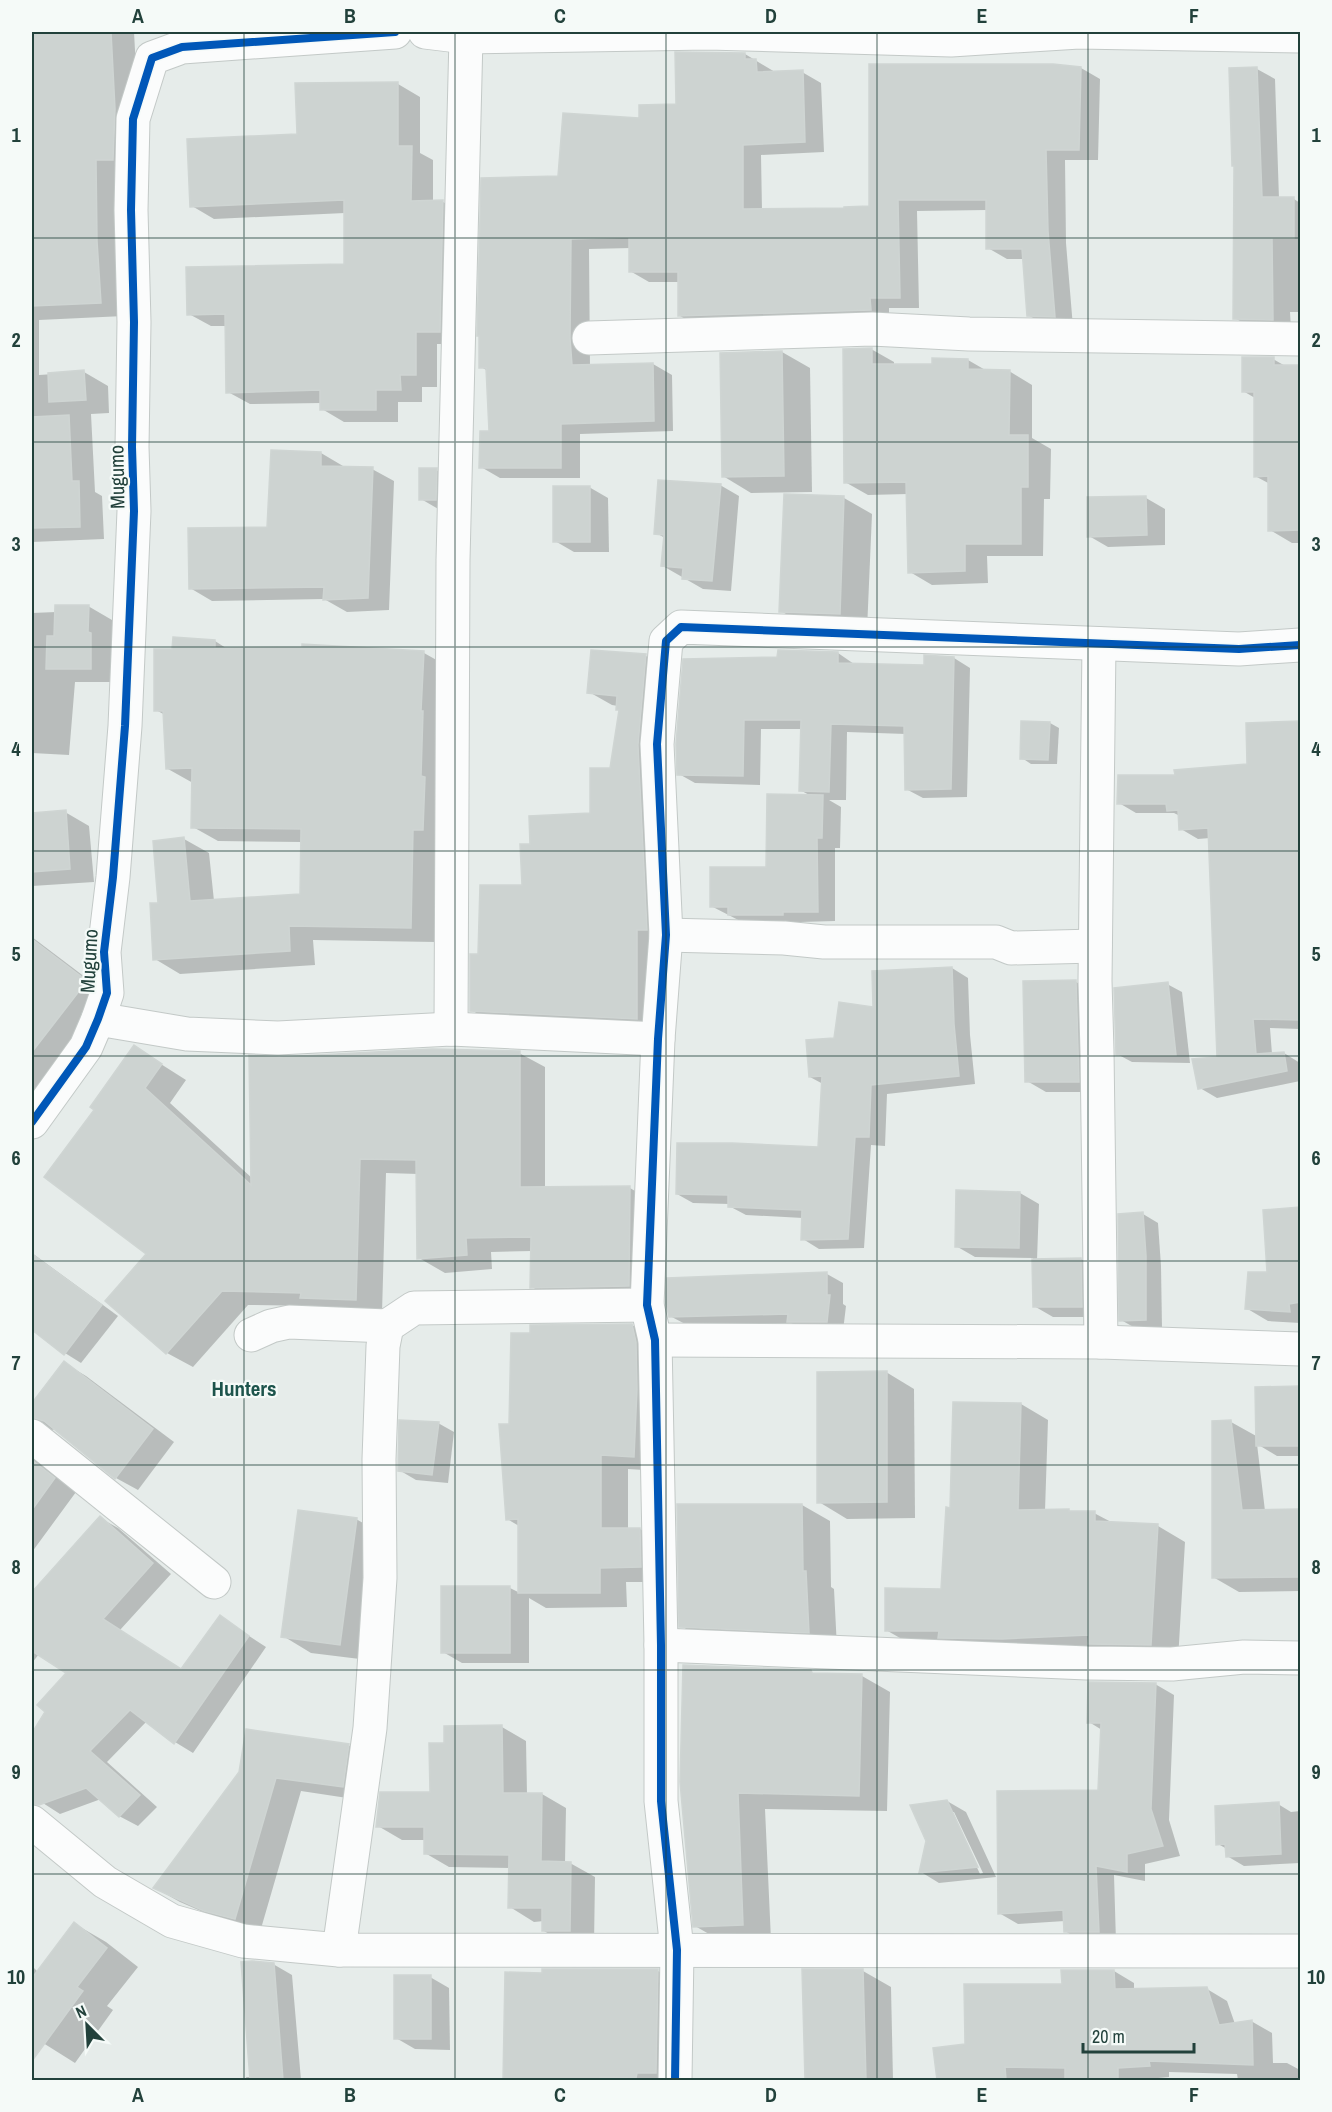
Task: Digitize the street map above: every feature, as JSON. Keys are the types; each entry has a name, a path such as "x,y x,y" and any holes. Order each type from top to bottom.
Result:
{"street":[{"name":"Mugumo","path":"32,1122 86,1047 107,993 104,952 113,877 125,726 134,511 132,447 135,322 131,210 132,119 152,58 182,47 395,32"},
{"path":"425,32 466,37 708,32 951,40 1079,32 1300,36"},
{"path":"451,1029 453,560 466,37"},
{"path":"589,338 872,329 969,334 1300,339"},
{"path":"675,2080 677,1950 661,1801 661,1645 655,1340 647,1305 658,1039 666,935 657,744 666,641 681,627 1239,649 1300,645"},
{"path":"1099,644 1095,946 1101,1342"},
{"path":"666,935 784,938 824,942 996,942 1011,948 1095,946"},
{"path":"98,1019 187,1034 278,1038 451,1029 658,1039"},
{"path":"251,1335 271,1326 289,1322 387,1326 414,1308 647,1305"},
{"path":"339,1950 370,1728 380,1578 379,1459 383,1346 387,1326"},
{"path":"655,1340 1101,1342 1300,1349"},
{"path":"32,1436 214,1582"},
{"path":"661,1645 1087,1663 1172,1664 1244,1657 1300,1658"},
{"path":"32,1822 105,1882 172,1920 243,1941 339,1950 1300,1951"}],"building":[{"path":"32,32 111,32 115,109 113,160 96,160 97,241 101,303 32,306"},
{"path":"675,52 745,53 745,59 756,59 757,72 803,70 805,142 743,145 743,209 869,206 869,64 1053,64 1081,67 1079,150 1046,150 1048,231 1055,317 1027,316 1022,249 986,249 986,200 898,200 900,298 870,298 871,310 678,316 678,272 629,272 629,237 571,239 572,365 653,363 654,421 561,424 561,468 479,468 480,431 489,431 486,368 479,368 479,336 477,336 481,178 558,176 563,113 639,118 639,105 676,104"},
{"path":"1257,67 1262,197 1294,197 1294,238 1272,238 1273,320 1233,319 1234,166 1232,166 1229,68"},
{"path":"398,82 398,146 412,146 411,201 443,200 440,332 416,332 416,375 400,375 401,390 376,390 376,410 320,410 320,390 226,393 225,314 187,315 186,267 344,264 344,200 190,207 187,139 297,134 295,83"},
{"path":"872,348 872,364 932,364 932,358 968,359 968,369 1010,370 1009,435 1028,435 1028,487 1021,487 1021,544 965,544 965,571 908,573 906,482 844,483 843,349"},
{"path":"782,351 784,476 722,477 720,353"},
{"path":"1242,357 1274,357 1274,365 1300,365 1300,530 1268,531 1268,476 1254,477 1254,392 1242,392"},
{"path":"84,370 86,400 49,402 48,373"},
{"path":"69,415 72,481 79,481 80,527 32,528 32,417"},
{"path":"271,450 321,452 321,466 373,467 368,598 323,600 324,587 189,589 188,528 267,527"},
{"path":"419,468 437,468 436,500 419,500"},
{"path":"658,480 721,484 712,581 682,579 683,568 661,566 664,535 654,534"},
{"path":"553,486 590,486 590,542 553,542"},
{"path":"784,494 844,496 840,614 779,612"},
{"path":"1146,496 1147,535 1087,537 1087,497"},
{"path":"55,605 89,605 88,632 91,633 91,669 46,669 47,636 54,636"},
{"path":"173,637 215,640 215,648 302,647 302,644 424,651 421,711 423,711 421,776 425,777 423,830 413,830 411,928 289,926 290,951 153,960 150,903 158,903 153,841 184,837 190,901 300,894 301,829 191,828 192,768 166,769 163,711 154,711 154,649 172,649"},
{"path":"591,650 646,654 638,745 647,930 637,930 637,1019 470,1011 470,954 478,954 480,885 522,885 520,844 530,844 529,816 590,813 590,768 610,768 619,710 616,710 617,696 587,693"},
{"path":"778,650 838,652 838,663 924,665 924,655 954,657 951,789 905,790 904,726 831,724 829,792 799,791 801,720 744,720 743,776 677,775 676,744 683,659 777,657"},
{"path":"1021,721 1050,722 1048,760 1020,759"},
{"path":"1300,721 1300,1020 1253,1019 1256,1054 1284,1052 1287,1071 1198,1089 1192,1059 1217,1057 1208,828 1179,830 1178,810 1167,811 1166,804 1117,804 1118,775 1175,775 1174,770 1247,764 1246,723"},
{"path":"767,794 823,795 822,838 817,838 818,912 783,912 783,915 728,915 728,907 710,907 710,867 766,867"},
{"path":"66,810 70,869 32,872 32,813"},
{"path":"32,939 87,981 32,1052"},
{"path":"952,967 959,1076 871,1085 869,1137 855,1137 848,1239 801,1240 802,1210 728,1207 728,1195 676,1194 677,1143 818,1147 822,1076 809,1077 806,1040 834,1038 839,1002 873,1007 872,971"},
{"path":"1076,980 1079,1082 1025,1082 1023,981"},
{"path":"1168,982 1176,1055 1116,1055 1114,988"},
{"path":"134,1045 162,1064 145,1088 251,1185 249,1055 279,1057 432,1049 520,1051 520,1187 630,1186 629,1286 530,1288 531,1237 466,1238 467,1255 417,1259 416,1160 360,1159 356,1300 300,1298 301,1293 222,1291 166,1354 105,1301 146,1254 44,1177 94,1110 90,1107"},
{"path":"956,1190 1020,1192 1019,1248 955,1247"},
{"path":"1300,1207 1300,1302 1289,1304 1290,1312 1245,1309 1248,1272 1267,1272 1263,1210"},
{"path":"1143,1212 1146,1320 1119,1321 1118,1214"},
{"path":"32,1254 102,1305 64,1355 32,1330"},
{"path":"1081,1258 1082,1307 1033,1307 1032,1259"},
{"path":"827,1272 827,1295 830,1295 827,1322 787,1322 788,1314 669,1317 666,1303 667,1278"},
{"path":"632,1324 636,1342 637,1389 634,1457 601,1455 601,1528 640,1528 641,1567 600,1568 600,1593 518,1593 518,1519 506,1520 499,1424 509,1424 511,1333 530,1333 530,1325"},
{"path":"64,1361 153,1429 115,1479 44,1421 32,1418 32,1403"},
{"path":"887,1371 887,1502 817,1503 817,1372"},
{"path":"1300,1386 1300,1446 1256,1446 1255,1387"},
{"path":"953,1402 1021,1403 1018,1510 1095,1511 1095,1521 1158,1524 1151,1645 1088,1644 1089,1635 1002,1639 938,1638 939,1631 885,1631 885,1588 941,1589 946,1507 950,1508"},
{"path":"399,1420 439,1422 432,1475 398,1471"},
{"path":"1231,1420 1242,1510 1300,1509 1300,1577 1212,1578 1212,1421"},
{"path":"32,1460 55,1478 32,1510"},
{"path":"677,1504 802,1504 803,1571 806,1571 809,1633 679,1627"},
{"path":"298,1510 357,1518 340,1645 281,1637"},
{"path":"100,1516 153,1563 103,1619 181,1669 220,1615 249,1636 174,1744 130,1710 90,1751 140,1795 119,1817 86,1788 39,1805 32,1804 32,1733 45,1712 37,1705 66,1673 32,1651 32,1592"},
{"path":"441,1586 510,1586 510,1653 441,1653"},
{"path":"683,1665 862,1674 859,1796 738,1793 743,1925 693,1927 680,1782"},
{"path":"1088,1682 1156,1683 1151,1809 1163,1846 1127,1854 1127,1872 1096,1866 1099,1932 1064,1932 1063,1910 998,1914 997,1791 1098,1790 1101,1723 1087,1723"},
{"path":"502,1725 503,1793 542,1793 541,1861 571,1862 570,1931 542,1931 542,1908 508,1908 509,1855 424,1854 424,1827 376,1827 380,1792 430,1792 429,1743 444,1743 444,1726"},
{"path":"246,1729 349,1744 343,1787 276,1778 235,1919 204,1911 153,1888 239,1772"},
{"path":"947,1800 978,1867 919,1873 926,1841 910,1805"},
{"path":"1279,1802 1281,1854 1226,1857 1225,1844 1216,1845 1215,1806"},
{"path":"74,1922 107,1948 77,1987 83,1991 32,2061 32,1978"},
{"path":"241,1962 274,1963 283,2080 250,2080"},
{"path":"542,1969 658,1969 656,2073 637,2073 636,2078 600,2077 600,2080 503,2080 505,1972 542,1973"},
{"path":"802,1969 863,1969 866,2080 805,2080"},
{"path":"1061,1970 1114,1970 1115,1989 1207,1987 1219,2025 1252,2020 1253,2065 1149,2061 1150,2066 1118,2068 1118,2080 1065,2080 1065,2068 1005,2067 1006,2080 937,2080 933,2048 965,2044 964,1984 1062,1984"},
{"path":"394,1975 431,1975 431,2039 394,2039"}],"cycle path":[{"path":"32,1122 86,1047 107,993 104,952 113,877 125,726 134,511 132,447 134,322 131,210 133,119 152,58 182,47 395,32"},
{"path":"675,2080 677,1950 661,1801 661,1645 655,1340 647,1305 658,1039 666,935 657,744 666,641 681,627 1239,649 1300,645"}],"district":[{"name":"Hunters","path":"244,1389"}]}
